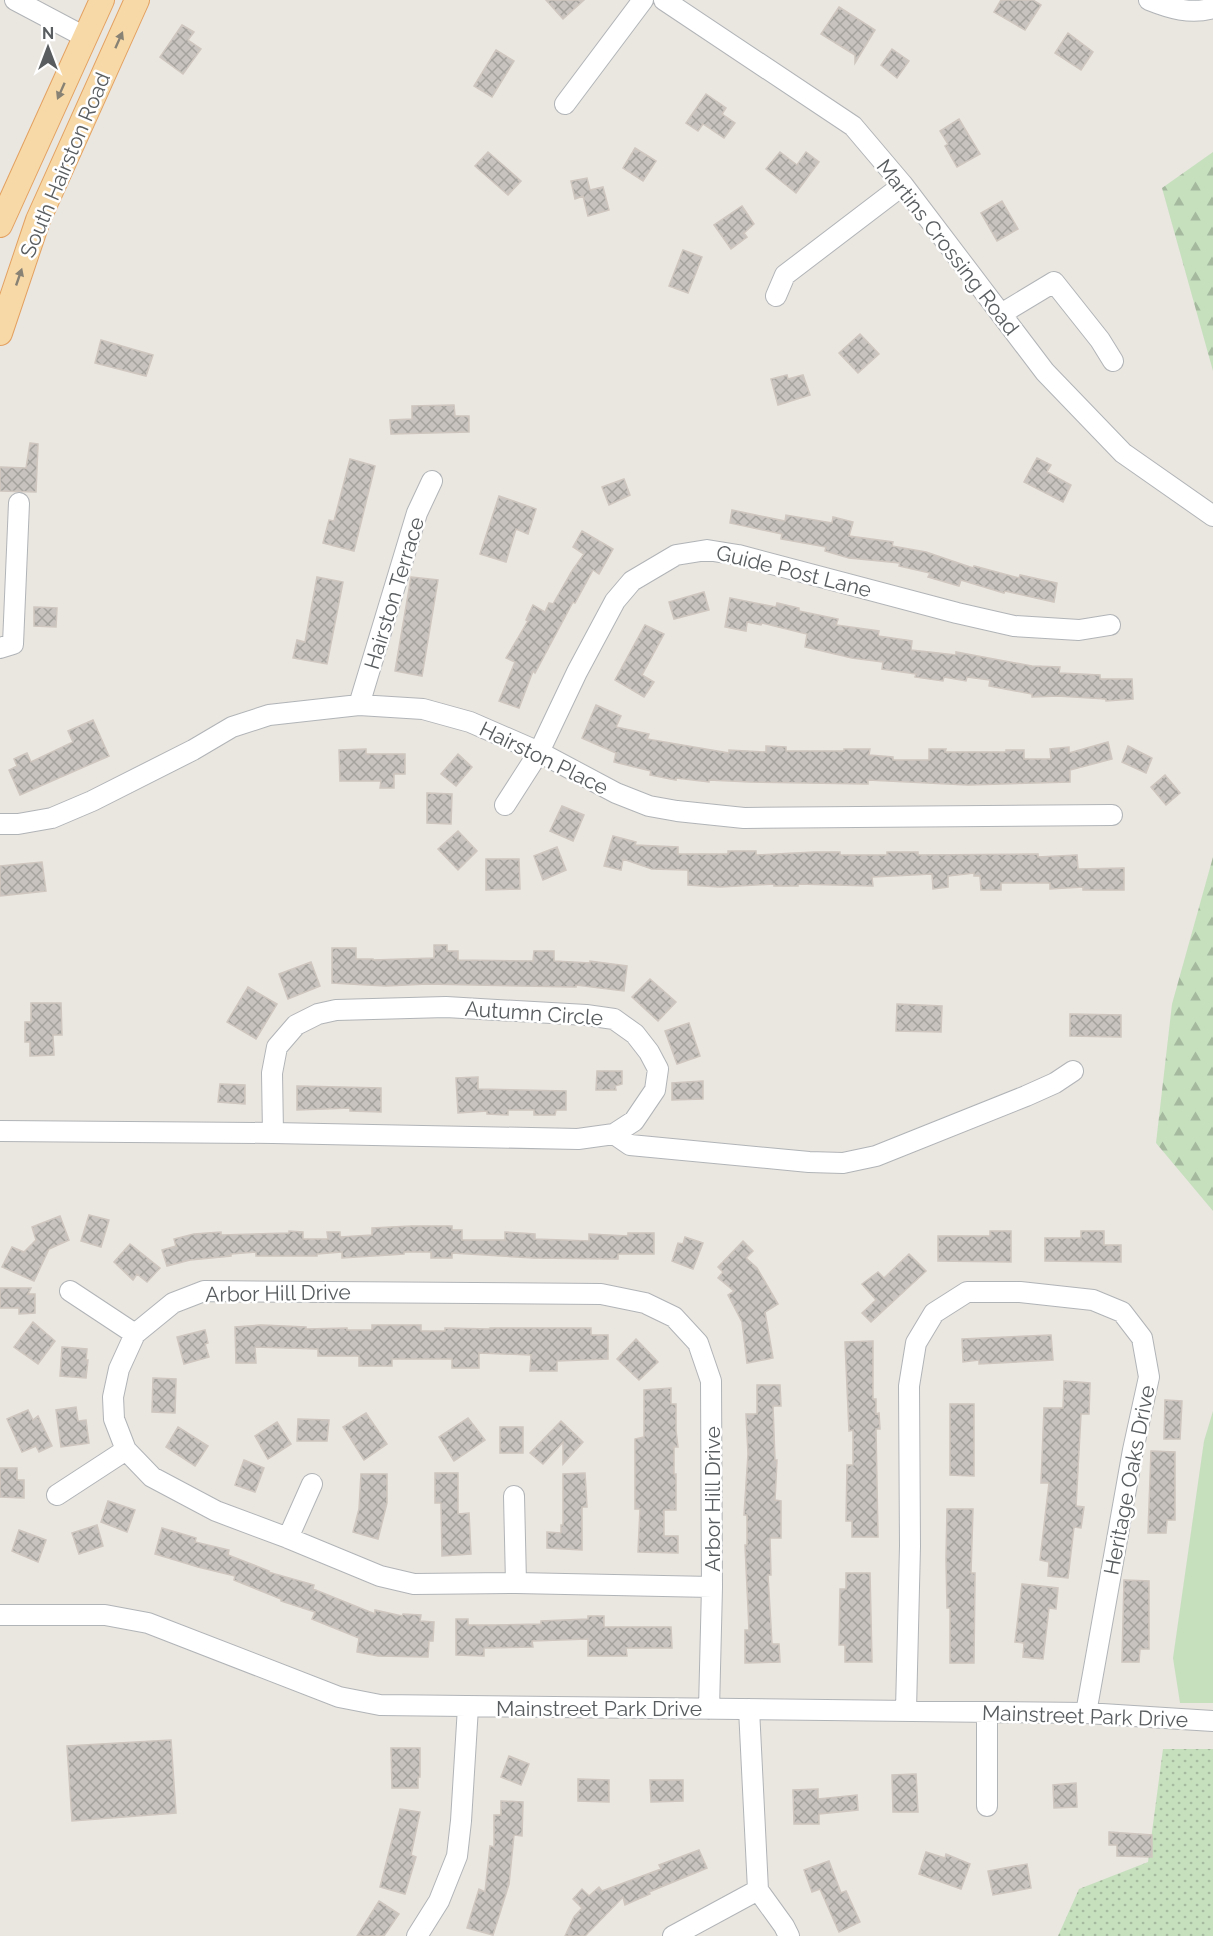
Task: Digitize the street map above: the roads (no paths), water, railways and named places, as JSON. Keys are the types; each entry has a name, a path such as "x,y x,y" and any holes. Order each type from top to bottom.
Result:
{"main road":[{"name":"South Hairston Road","path":"0,225 102,0"},
{"name":"South Hairston Road","path":"0,333 38,220 137,0"}],"street":[{"path":"15,0 86,37"},
{"path":"565,104 643,0"},
{"name":"Martins Crossing Road","path":"664,0 853,126 903,185 1045,372 1123,453 1213,516"},
{"path":"1149,0 1174,10 1213,8"},
{"path":"776,296 785,275 903,185"},
{"path":"1001,314 1054,282 1100,340 1113,361"},
{"name":"Hairston Terrace","path":"359,705 417,513 432,481"},
{"path":"0,648 13,645 19,502"},
{"name":"Guide Post Lane","path":"504,805 539,752 577,672 615,601 632,581 676,555 707,550 738,555 1014,626 1079,630 1110,625"},
{"name":"Hairston Place","path":"0,824 18,824 52,818 92,801 193,750 232,727 269,715 359,705 423,709 470,722 539,752 616,793 649,806 677,811 744,818 1112,815"},
{"name":"Autumn Circle","path":"0,1131 578,1139 614,1134 634,1121 655,1090 658,1069 649,1052 635,1034 614,1019 586,1014 446,1007 336,1010 318,1014 296,1025 277,1047 272,1073 273,1133"},
{"path":"614,1134 630,1145 809,1162 843,1163 876,1156 1026,1096 1055,1083 1073,1071"},
{"name":"Arbor Hill Drive","path":"709,1709 712,1587 711,1381 698,1343 674,1317 645,1303 601,1294 204,1290 173,1303 135,1334 119,1369 113,1397 114,1419 126,1450 152,1477 216,1511 380,1576 414,1584 516,1583 712,1587"},
{"path":"70,1291 135,1334"},
{"name":"Heritage Oaks Drive","path":"906,1710 910,1546 909,1386 916,1343 934,1313 968,1292 1020,1292 1093,1300 1122,1312 1142,1338 1149,1377 1133,1450 1086,1713"},
{"path":"57,1495 126,1450"},
{"path":"288,1538 312,1484"},
{"path":"514,1496 516,1583"},
{"name":"Mainstreet Park Drive","path":"0,1615 105,1615 148,1623 339,1697 380,1705 1086,1713 1213,1721"},
{"path":"417,1936 439,1901 457,1856 468,1707"},
{"path":"749,1709 758,1890 789,1936"},
{"path":"987,1713 987,1806"},
{"path":"674,1936 758,1890"}]}
